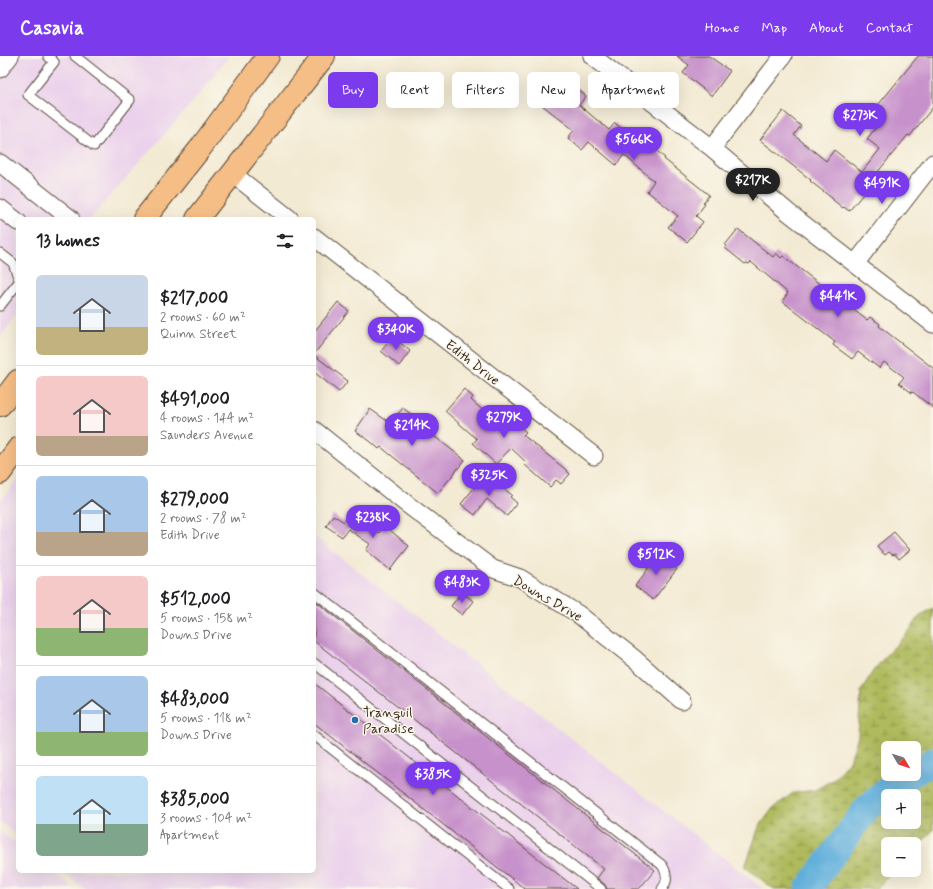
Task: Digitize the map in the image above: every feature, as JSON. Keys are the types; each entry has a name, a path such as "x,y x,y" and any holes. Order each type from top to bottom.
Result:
{"main road":[{"path":"146,217 199,150 268,56"},
{"path":"200,217 324,56"},
{"path":"0,405 16,384"},
{"path":"0,472 16,452"}],"street":[{"path":"0,69 10,56"},
{"path":"592,56 712,148 789,213 933,324"},
{"path":"712,148 783,56"},
{"path":"0,163 68,217"},
{"path":"855,264 933,164"},
{"path":"233,174 287,217"},
{"path":"0,208 16,220"},
{"name":"Edith Drive","path":"316,239 594,456"},
{"name":"Downs Drive","path":"316,432 408,505 493,569 520,578 578,614 636,660 682,701"}],"lane":[{"path":"54,58 28,95 94,146 130,100 75,56"},
{"path":"0,253 13,263 16,271"},
{"path":"0,306 16,286"},
{"path":"316,594 662,865 666,871 667,880 662,889"},
{"path":"316,665 601,889"},
{"path":"316,737 510,889"}],"shaded area":[{"path":"0,56 229,56 197,97 92,217 16,217 16,317 0,337"},
{"path":"16,482 16,835 0,822 0,502"},
{"path":"316,538 763,889 85,889 65,873 316,873"},
{"path":"0,831 16,843 16,873 54,873 74,889 0,889"}],"green space":[{"path":"933,608 933,830 921,843 921,837 881,837 881,877 888,877 876,889 774,889 745,867 759,827 773,808 793,793 815,790 834,779 850,760 858,736 861,691 873,671 906,635 920,616"}],"building":[{"path":"677,56 709,56 730,71 712,96 683,73 689,65"},
{"path":"918,56 933,56 933,107 910,136 908,135 876,174 877,175 872,181 873,182 849,211 844,207 843,208 810,181 811,180 760,140 783,111 801,126 794,135 826,161 834,150 862,172 880,149 867,139 885,116 875,109"},
{"path":"580,91 586,96 580,104"},
{"path":"580,106 609,130 615,123 640,144 644,140 665,158 664,159 709,195 703,203 705,204 696,216 703,222 687,242 668,227 678,216 647,191 654,181 624,155 616,165 589,142 582,150 568,138 574,130 546,108 580,108"},
{"path":"738,229 773,257 776,253 781,258 783,256 825,288 820,294 838,308 843,302 867,320 870,317 880,324 879,326 933,368 933,408 899,383 904,377 884,362 879,368 858,352 852,359 833,345 835,342 782,301 788,293 751,262 749,264 745,264 725,248 727,246 725,245"},
{"path":"338,302 349,311 316,352 316,330"},
{"path":"393,337 410,351 399,366 381,351"},
{"path":"316,357 348,381 339,392 316,374"},
{"path":"464,389 473,397 471,400 494,420 503,411 526,432 523,435 570,474 561,484 556,480 550,487 525,465 527,463 511,448 496,464 473,443 477,439 445,411"},
{"path":"403,408 432,430 430,433 465,460 438,493 381,447 379,449 355,431 370,409 390,423"},
{"path":"485,474 512,495 510,497 517,503 507,516 487,499 475,515 461,504"},
{"path":"351,514 379,533 385,526 409,546 390,570 366,550 370,544 348,529 342,537 326,526 333,515 344,522"},
{"path":"894,532 910,550 899,559 895,554 893,555 889,552 885,555 877,546"},
{"path":"656,552 677,569 653,600 635,586 648,569 645,566"},
{"path":"462,592 473,601 462,615 451,606"},
{"path":"316,602 655,870 639,889 607,889 605,885 597,878 604,869 316,643"},
{"path":"316,685 577,889 525,889 316,725"}],"waterway":[{"path":"921,769 933,761"},
{"path":"808,889 867,808 891,787 901,781"}],"place":[{"name":"Tranquil Paradise","path":"355,720"}]}
